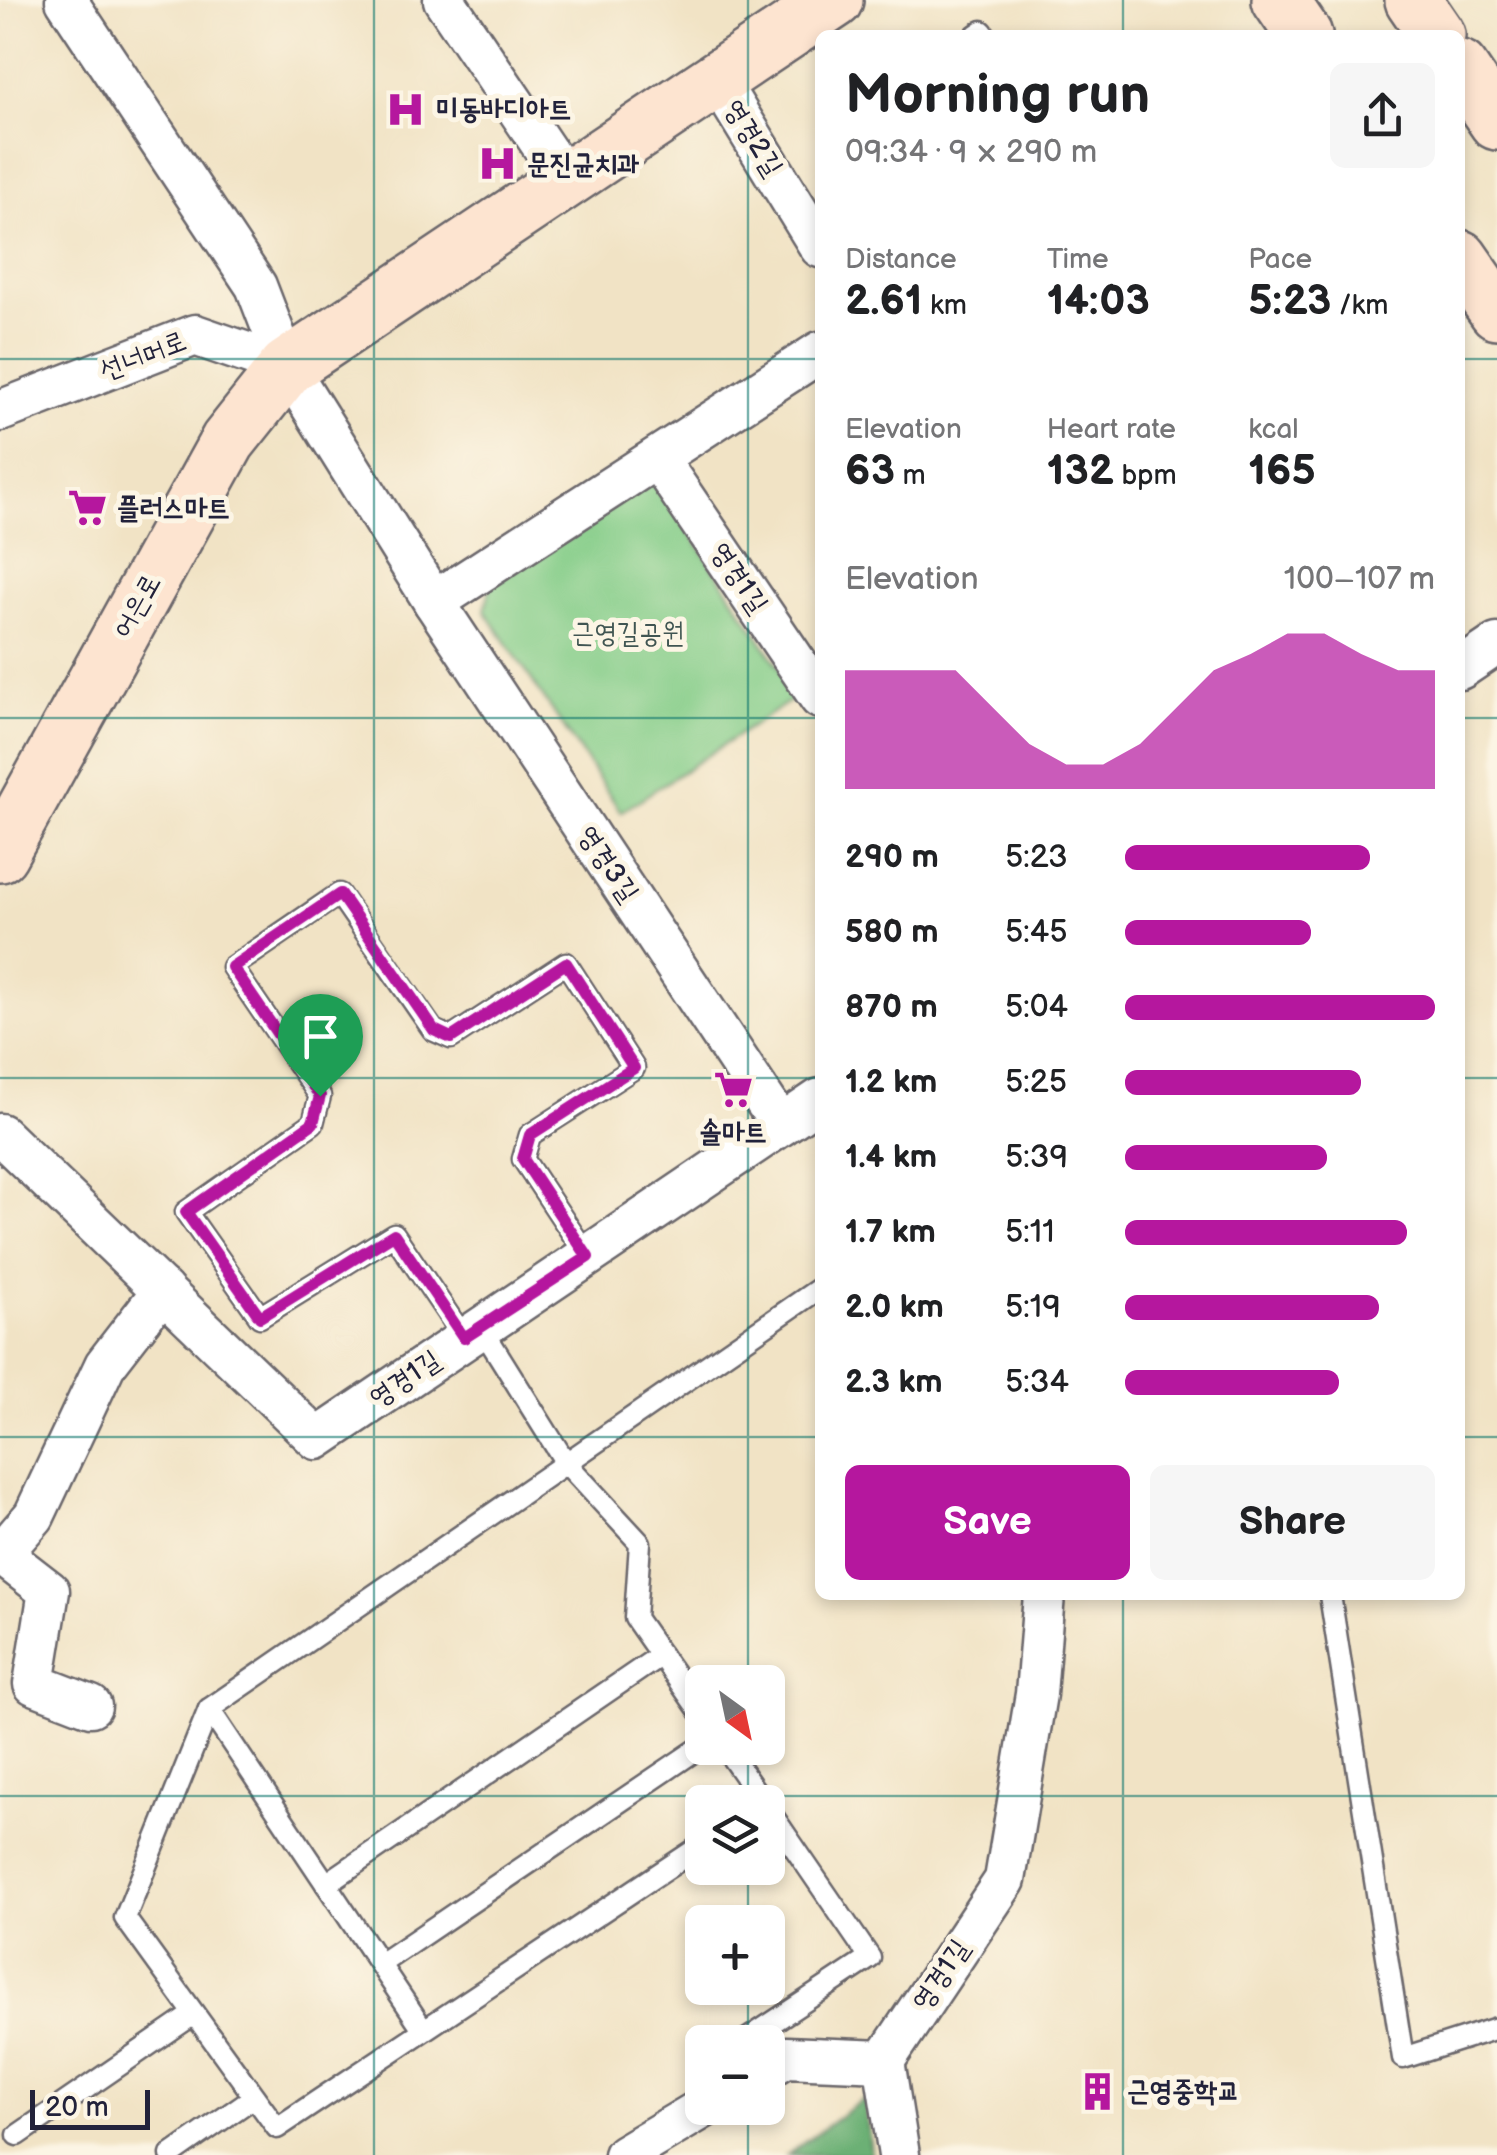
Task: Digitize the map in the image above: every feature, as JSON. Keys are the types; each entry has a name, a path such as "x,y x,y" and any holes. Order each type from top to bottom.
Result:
{"street":[{"path":"66,0 256,286 287,366"},
{"path":"444,0 566,182"},
{"name":"어은로","path":"0,854 228,441 287,366 835,0"},
{"path":"1280,0 1301,30"},
{"path":"1413,0 1434,30"},
{"path":"1465,75 1497,122"},
{"name":"영경2길","path":"718,81 815,239"},
{"path":"1465,265 1497,311"},
{"name":"선너머로","path":"0,411 195,335 287,366"},
{"path":"434,602 815,355"},
{"name":"영경3길","path":"287,366 434,602 781,1125"},
{"name":"영경1길","path":"657,458 815,691"},
{"path":"1465,666 1497,644"},
{"name":"영경1길","path":"0,1134 317,1439 815,1102"},
{"path":"90,1706 34,1684 49,1591 0,1554 34,1516 105,1366 163,1290"},
{"name":"영경1길","path":"884,2062 1005,1880 1036,1694 1044,1600"},
{"path":"785,2059 884,2062 899,2155"},
{"path":"624,2155 685,2119"}],"lane":[{"path":"588,1257 523,1159 530,1135 634,1068 566,963 451,1038 434,1030 340,894 232,967 320,1096 313,1123 186,1212 260,1317 394,1234 566,1463 640,1543 635,1618 685,1689"},
{"path":"685,1857 277,2128 125,1918 210,1709 815,1291"},
{"path":"1331,1600 1403,2058 1497,2028"},
{"path":"326,1884 662,1655"},
{"path":"210,1709 422,2029"},
{"path":"380,1964 685,1758"},
{"path":"769,2025 870,1958 785,1834"},
{"path":"18,2135 194,2014"},
{"path":"171,2155 254,2097"}],"green space":[{"name":"근영길공원","path":"655,479 798,696 621,812 485,611 491,583"},
{"path":"865,2098 871,2155 787,2155"}],"place":[{"name":"미동바디아트","path":"406,109"},
{"name":"문진균치과","path":"497,164"},
{"name":"플러스마트","path":"87,508"},
{"name":"솔마트","path":"733,1089"},
{"name":"근영중학교","path":"1097,2091"}],"route":[{"path":"340,894 434,1030 451,1038 566,963 634,1068 530,1135 523,1159 588,1257 464,1338 394,1234 260,1317 186,1212 313,1123 320,1096 232,967 340,894"}]}
